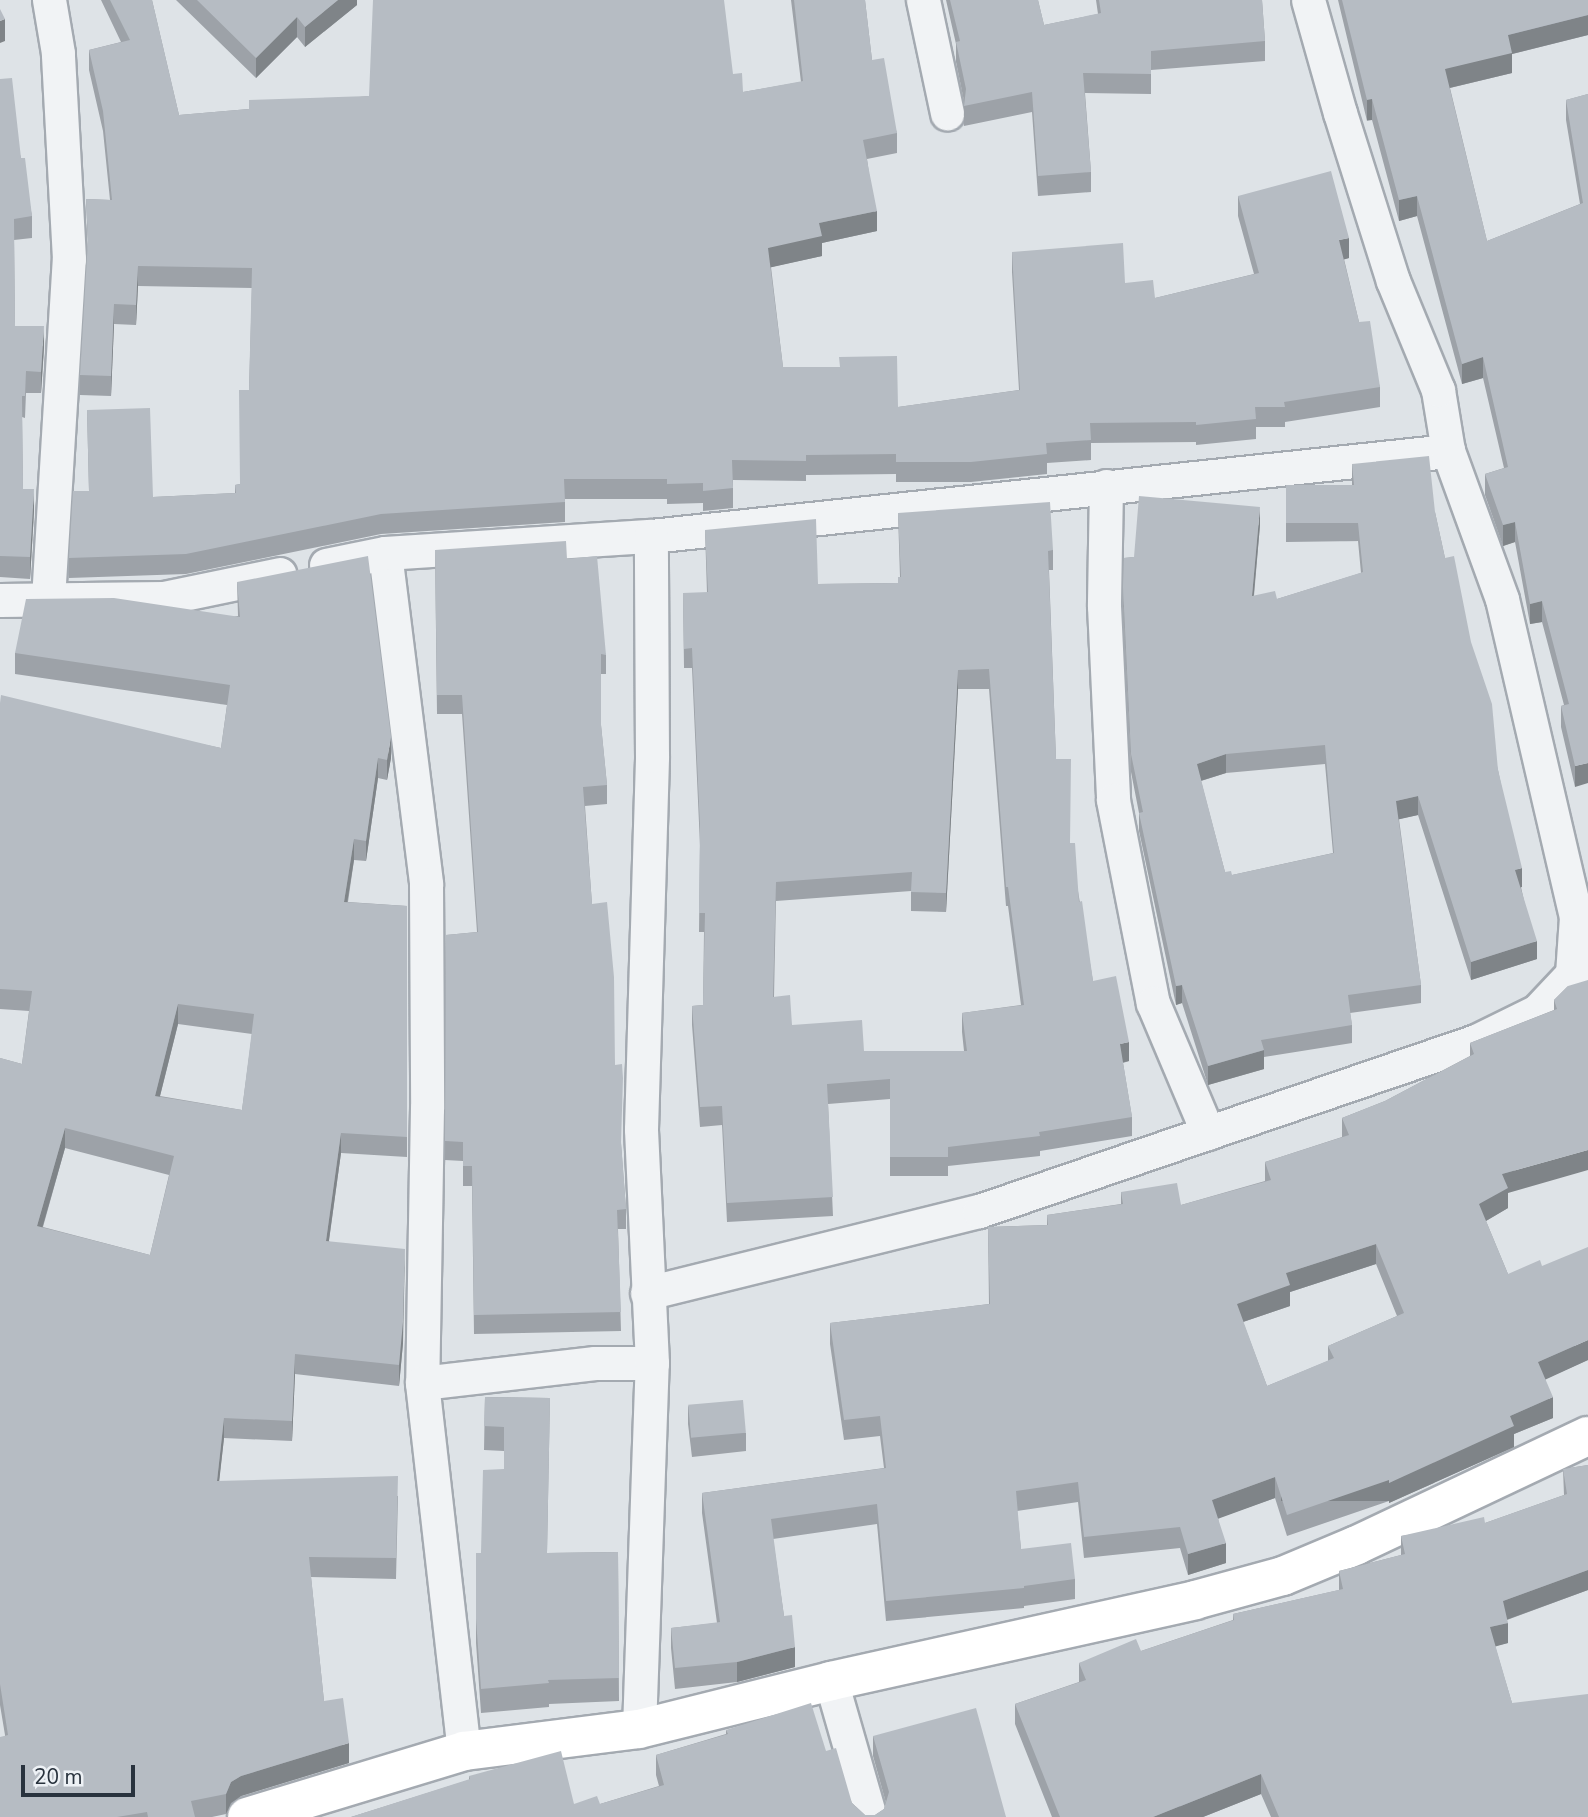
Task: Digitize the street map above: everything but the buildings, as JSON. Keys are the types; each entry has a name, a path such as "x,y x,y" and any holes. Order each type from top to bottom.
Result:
{"street":[{"path":"48,599 69,259 58,52 49,0"},
{"path":"923,0 947,113"},
{"path":"648,1293 979,1211 1476,1041 1537,1012 1572,974 1576,917 1502,599 1448,451 1438,390 1393,281 1308,0"},
{"path":"0,600 164,598 385,553 651,536 1043,497 1105,486 1448,451"},
{"path":"1105,486 1104,606 1113,800 1153,1003 1209,1133"},
{"path":"639,1729 652,1363 641,1129 652,756 651,536"},
{"path":"385,553 426,884 427,1108 422,1383 464,1751"},
{"path":"422,1383 595,1363 652,1363"},
{"path":"247,1817 464,1751 639,1729 831,1681 1195,1600 1283,1576 1357,1545 1588,1436"},
{"path":"831,1681 870,1817"}]}
